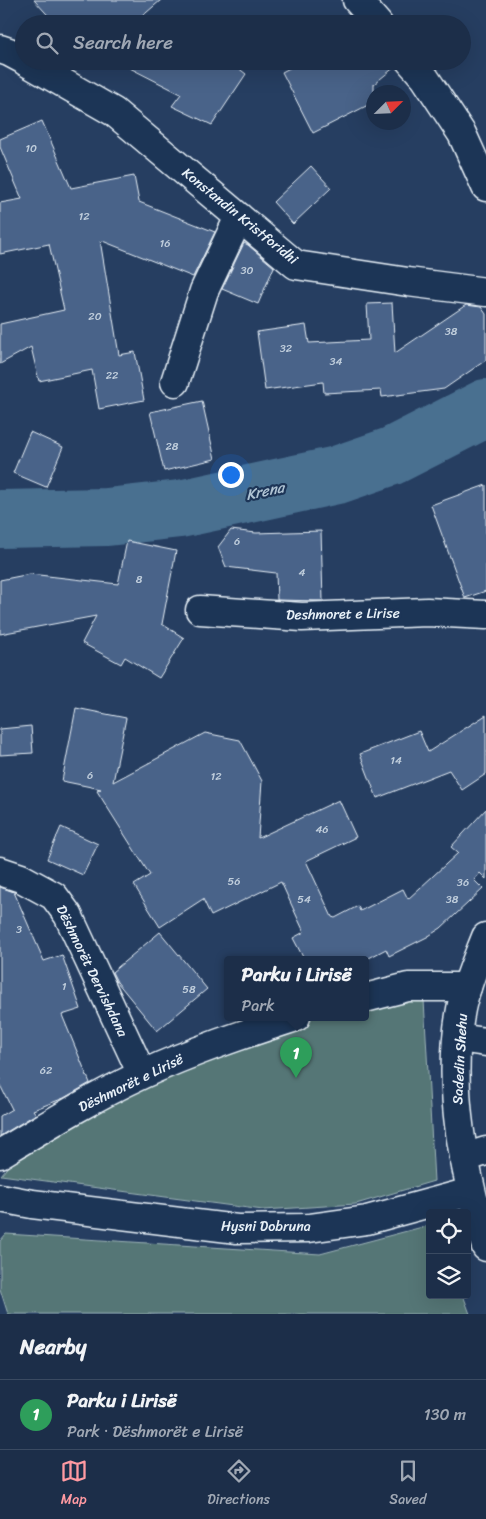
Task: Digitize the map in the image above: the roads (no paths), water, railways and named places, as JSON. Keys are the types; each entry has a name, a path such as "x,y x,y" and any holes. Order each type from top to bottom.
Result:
{"street":[{"path":"357,0 370,15"},
{"name":"Konstandin Kristforidhi","path":"0,49 15,55"},
{"name":"Konstandin Kristforidhi","path":"41,70 114,112 296,265 486,292"},
{"path":"418,70 462,134 486,187"},
{"path":"176,382 204,292 238,217"},
{"name":"Deshmoret e Lirise","path":"200,610 302,616 427,612 486,615"},
{"name":"Dëshmorët Dervishdana","path":"0,871 21,878 54,896 68,915 142,1074"},
{"path":"369,997 408,986 467,987 486,937"},
{"name":"Sadedin Shehu","path":"467,987 461,1010 458,1038 456,1078 458,1118 475,1155 470,1192 486,1248"},
{"name":"Dëshmorët e Lirisë","path":"0,1154 64,1115 142,1074 228,1039 284,1021"},
{"path":"458,1038 486,1042"},
{"name":"Hysni Dobruna","path":"0,1198 32,1204 238,1229 310,1228 367,1220 470,1192"}],"waterway":[{"name":"Krena","path":"0,519 107,517 180,509 337,475 392,456 486,408"}],"place":[{"name":"Parku i Lirisë","path":"296,1078"}]}
